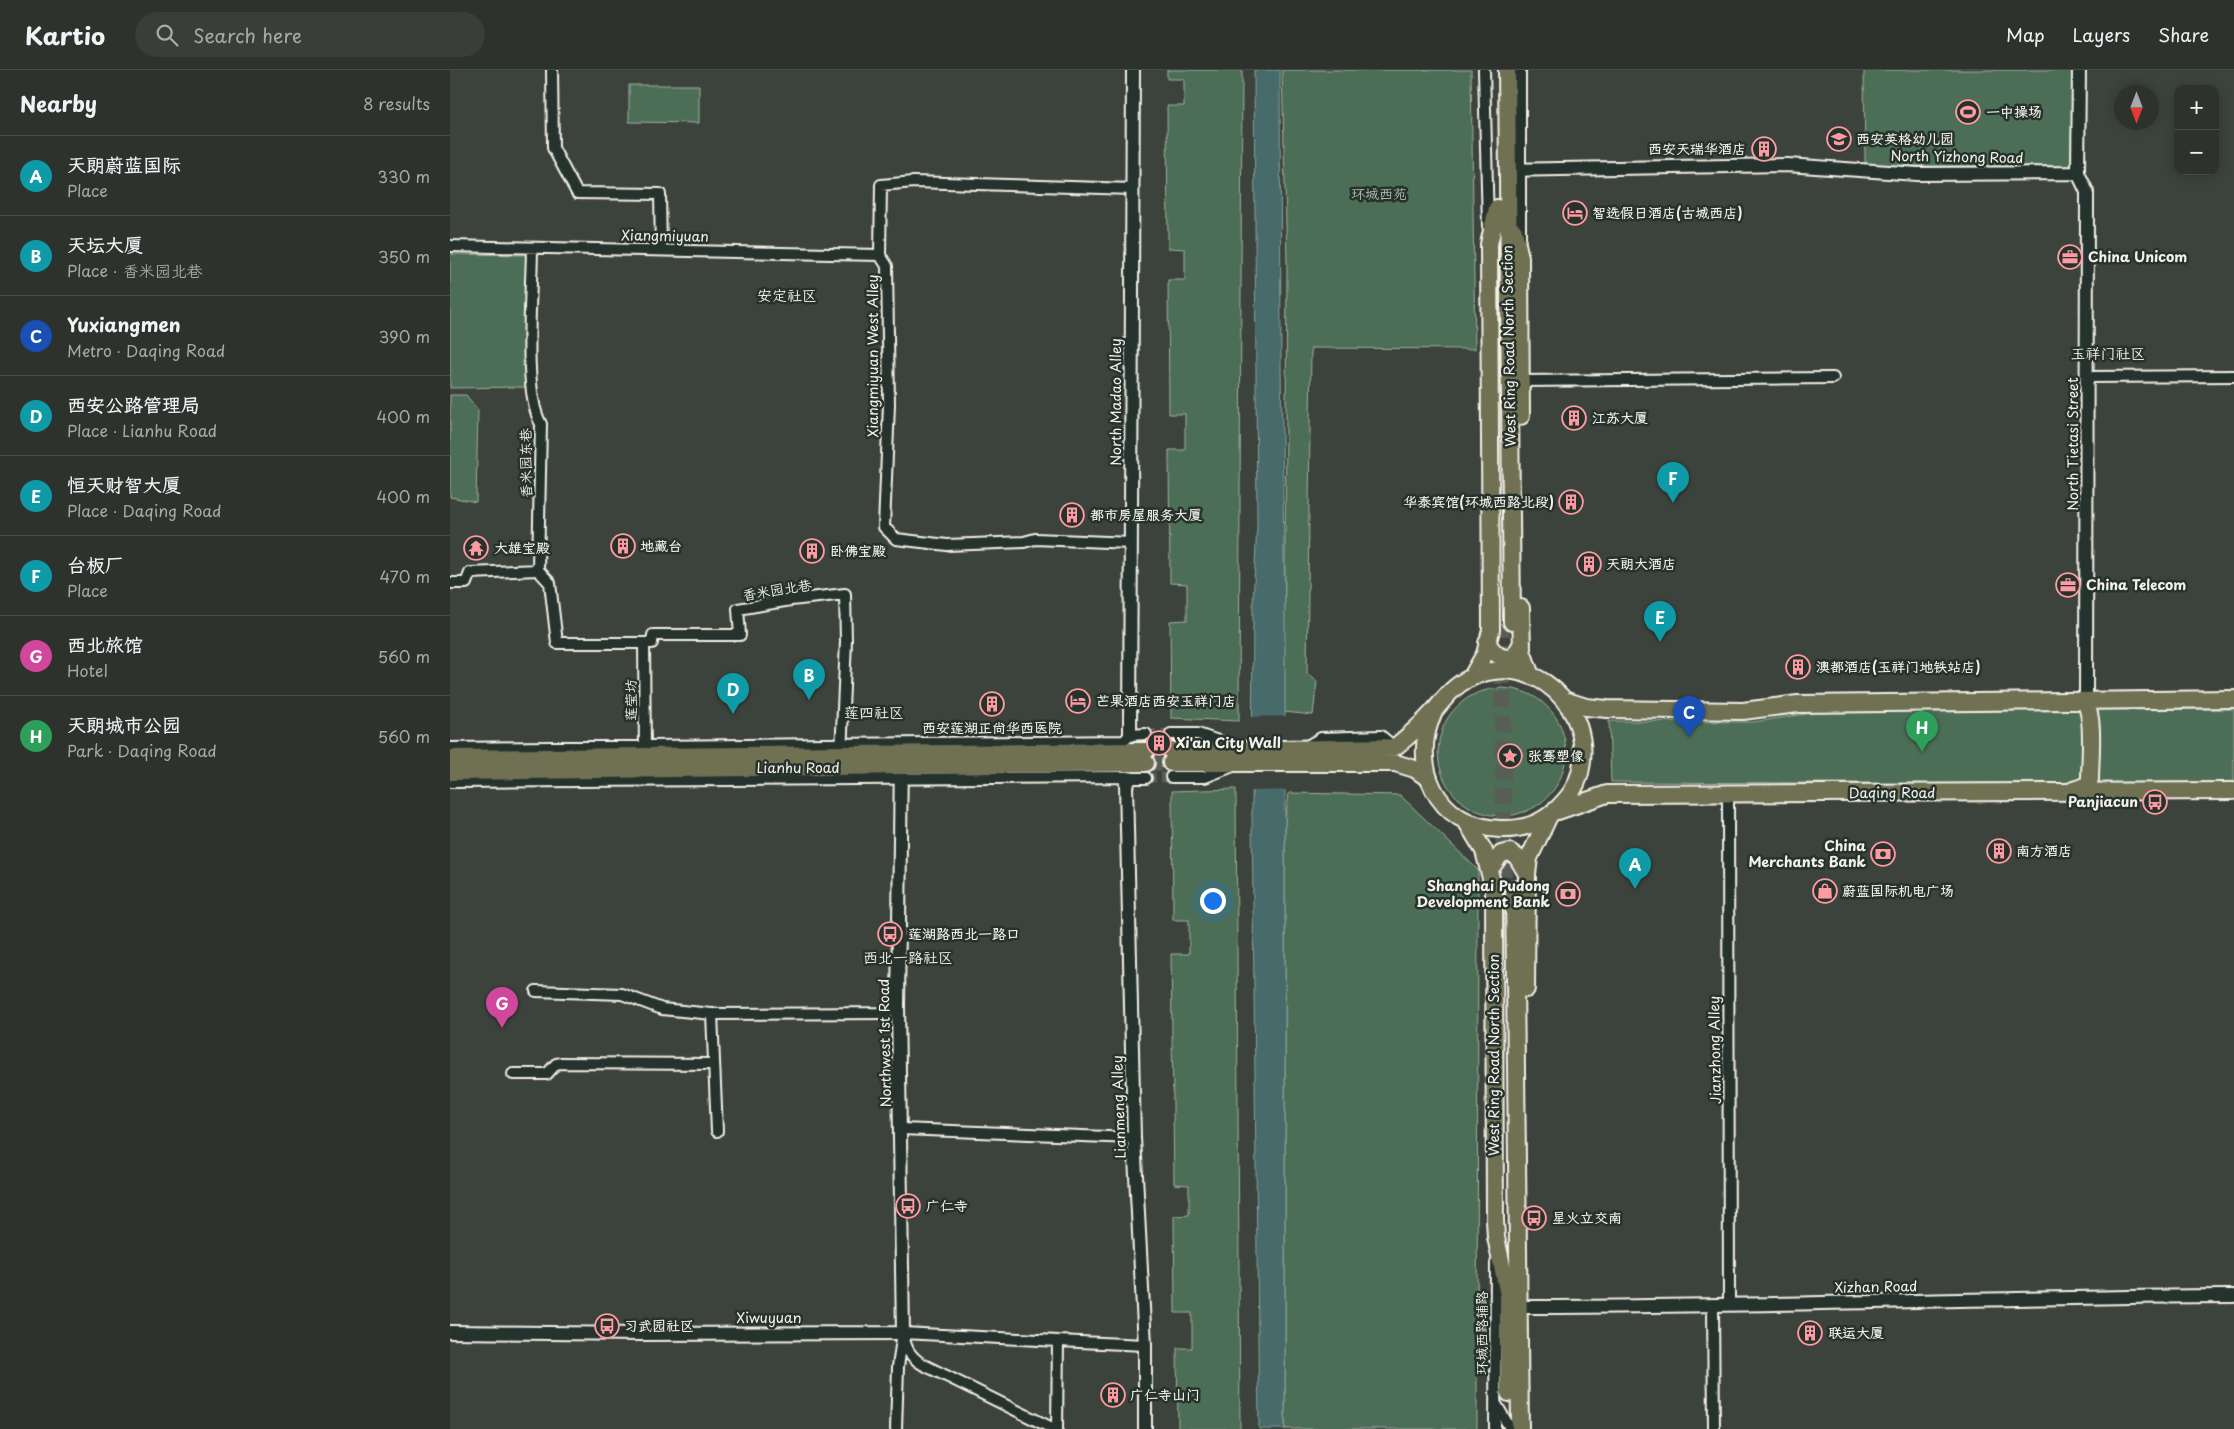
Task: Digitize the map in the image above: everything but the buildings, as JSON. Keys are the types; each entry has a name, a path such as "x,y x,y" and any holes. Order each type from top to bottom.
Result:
{"main road":[{"name":"West Ring Road North Section","path":"1496,70 1502,204 1507,621"},
{"name":"West Ring Road North Section","path":"1502,204 1513,170 1507,70"},
{"path":"1470,678 1484,654 1491,630 1489,244 1502,204"},
{"path":"1502,204 1520,257 1522,644 1525,663 1531,676"},
{"path":"1487,643 1499,657 1506,658 1514,657 1522,644"},
{"path":"1388,755 1414,732 1456,686 1470,678 1497,672 1511,672 1531,676 1544,682 1567,701 1586,707 1607,709 1743,711 1798,704 2234,699"},
{"path":"1434,711 1424,737 1425,766 1429,779 1444,803 1466,821 1489,829 1513,829 1529,826 1551,815 1570,796 1577,782 1583,752 1581,734 1567,701"},
{"path":"2091,701 2098,711 2099,784 2109,792"},
{"path":"2066,792 2082,788 2089,783 2090,716 2088,705 2091,701"},
{"name":"Lianhu Road","path":"450,758 645,751 841,749 901,766"},
{"path":"1171,764 1241,757 1388,755 1429,779"},
{"name":"Lianhu Road","path":"450,772 1146,764"},
{"name":"Daqing Road","path":"1551,815 1607,794 2234,790"},
{"name":"West Ring Road North Section","path":"1514,1301 1528,1218 1527,874 1529,858 1551,815"},
{"name":"West Ring Road North Section","path":"1466,821 1484,852 1494,890 1496,1238 1514,1301"},
{"path":"1489,871 1501,854 1510,852 1518,856 1527,874"},
{"name":"West Ring Road North Section","path":"1508,1429 1514,1301 1509,890 1519,1266"}],"street":[{"path":"552,70 553,148 577,193 660,194 661,250"},
{"name":"North Madao Alley","path":"1130,734 1133,70"},
{"path":"1484,70 1489,244"},
{"path":"1520,70 1513,170 1520,257"},
{"name":"North Tietasi Street","path":"2078,70 2078,173 2087,192 2091,701"},
{"name":"North Yizhong Road","path":"1513,170 1787,165 1917,174 2078,173"},
{"name":"Xiangmiyuan West Alley","path":"1131,543 1034,539 1024,542 947,545 896,539 884,527 888,405 887,266 880,256 881,185 914,182 1132,189"},
{"name":"Xiangmiyuan","path":"450,246 880,256"},
{"name":"香米园东巷","path":"532,248 530,368 536,414 541,424 538,570"},
{"path":"2088,377 2234,376"},
{"path":"1521,381 1833,378"},
{"path":"450,583 466,583 470,573 538,570"},
{"name":"香米园北巷","path":"538,570 550,584 557,644 652,643 653,635 740,635 738,609 791,600 845,594 846,641 841,749"},
{"name":"莲莹坊","path":"644,643 645,751"},
{"path":"841,749 1124,741 1130,734 1146,734"},
{"path":"1171,734 1198,734 1223,741 1241,757"},
{"path":"450,748 645,751"},
{"path":"450,782 901,766 1127,777 1130,781 1146,764"},
{"name":"Northwest 1st Road","path":"901,766 898,1006 903,1333"},
{"name":"Lianmeng Alley","path":"1130,781 1134,1138 1145,1345 1145,1429"},
{"name":"Jianzhong Alley","path":"1728,794 1729,1305"},
{"path":"536,991 622,994 662,1008 712,1014 887,1013 898,1006"},
{"path":"712,1014 717,1131"},
{"path":"513,1074 547,1074 556,1064 560,1063 713,1064"},
{"path":"901,1128 1134,1138"},
{"name":"环城西路辅路","path":"1496,1238 1495,1403 1508,1429"},
{"name":"Xizhan Road","path":"1514,1301 1713,1306 2095,1297 2234,1296"},
{"path":"1713,1306 1714,1429"},
{"name":"Xiwuyuan","path":"450,1332 639,1334 903,1333"},
{"path":"903,1333 911,1356 922,1364 1056,1429 1058,1341"},
{"path":"903,1333 1145,1345"},
{"path":"896,1429 898,1368 903,1333"},
{"path":"1495,1403 1508,1429"}],"green space":[{"path":"1167,70 1242,70 1239,721 1171,718 1170,621 1187,620 1187,584 1170,583 1169,450 1185,450 1185,414 1169,414 1168,280 1185,280 1185,249 1168,248 1167,106 1184,106 1184,79 1167,79"},
{"name":"环城西苑","path":"1282,70 1471,70 1475,349 1311,348 1307,674 1317,681 1313,715 1284,712 1287,263"},
{"name":"一中操场","path":"1864,70 2072,70 2071,166 1865,166"},
{"path":"629,85 699,85 699,123 629,122"},
{"path":"450,254 533,255 529,387 450,388"},
{"path":"450,395 466,395 478,410 476,502 450,497"},
{"path":"1502,688 1526,693 1547,707 1561,728 1566,752 1561,776 1547,797 1526,811 1502,816 1478,811 1457,797 1443,776 1438,752 1443,728 1457,707 1478,693"},
{"path":"2234,709 2234,785 1611,782 1609,721 1753,722 1820,712"},
{"path":"1236,789 1240,1429 1178,1429 1177,1348 1192,1348 1192,1313 1175,1313 1174,1216 1189,1215 1189,1185 1174,1184 1171,954 1189,954 1189,920 1173,920 1172,791"},
{"path":"1289,793 1400,795 1478,870 1477,1429 1285,1429 1285,819"}],"water":[{"path":"1254,70 1280,70 1281,369 1285,619 1285,1429 1259,1429 1252,815 1253,602 1257,526"}],"pier":[{"path":"1288,716 1288,790 1250,791 1250,717"}],"tunnel":[{"path":"1502,620 1504,890"},
{"path":"1146,734 1171,734"},
{"path":"1146,751 1171,751"},
{"path":"1146,763 1171,763"},
{"path":"1146,778 1171,777"}],"place":[{"name":"一中操场","path":"1968,112"},
{"name":"西安英格幼儿园","path":"1839,139"},
{"name":"西安天瑞华酒店","path":"1764,149"},
{"name":"智选假日酒店(古城西店)","path":"1575,213"},
{"name":"China Unicom","path":"2070,257"},
{"name":"江苏大厦","path":"1574,418"},
{"name":"华泰宾馆(环城西路北段)","path":"1571,502"},
{"name":"台板厂","path":"1673,503"},
{"name":"都市房屋服务大厦","path":"1072,515"},
{"name":"地藏台","path":"623,546"},
{"name":"大雄宝殿","path":"476,548"},
{"name":"卧佛宝殿","path":"812,551"},
{"name":"天朗大酒店","path":"1589,564"},
{"name":"China Telecom","path":"2068,585"},
{"name":"恒天财智大厦","path":"1660,642"},
{"name":"澳都酒店(玉祥门地铁站店)","path":"1798,667"},
{"name":"天坛大厦","path":"809,700"},
{"name":"芒果酒店西安玉祥门店","path":"1078,701"},
{"name":"西安莲湖正尚华西医院","path":"992,704"},
{"name":"西安公路管理局","path":"733,714"},
{"name":"Yuxiangmen","path":"1689,737"},
{"name":"Xi'an City Wall","path":"1159,743"},
{"name":"天朗城市公园","path":"1922,752"},
{"name":"张骞塑像","path":"1510,756"},
{"name":"Panjiacun","path":"2155,802"},
{"name":"南方酒店","path":"1999,851"},
{"name":"China Merchants Bank","path":"1883,854"},
{"name":"天朗蔚蓝国际","path":"1635,889"},
{"name":"蔚蓝国际机电广场","path":"1825,891"},
{"name":"Shanghai Pudong Development Bank","path":"1568,894"},
{"name":"莲湖路西北一路口","path":"890,934"},
{"name":"西北旅馆","path":"502,1028"},
{"name":"广仁寺","path":"908,1206"},
{"name":"星火立交南","path":"1534,1218"},
{"name":"习武园社区","path":"607,1326"},
{"name":"联运大厦","path":"1810,1333"},
{"name":"广仁寺山门","path":"1113,1395"}],"district":[{"name":"安定社区","path":"787,296"},
{"name":"玉祥门社区","path":"2108,354"},
{"name":"莲四社区","path":"874,713"},
{"name":"西北一路社区","path":"908,958"}]}
